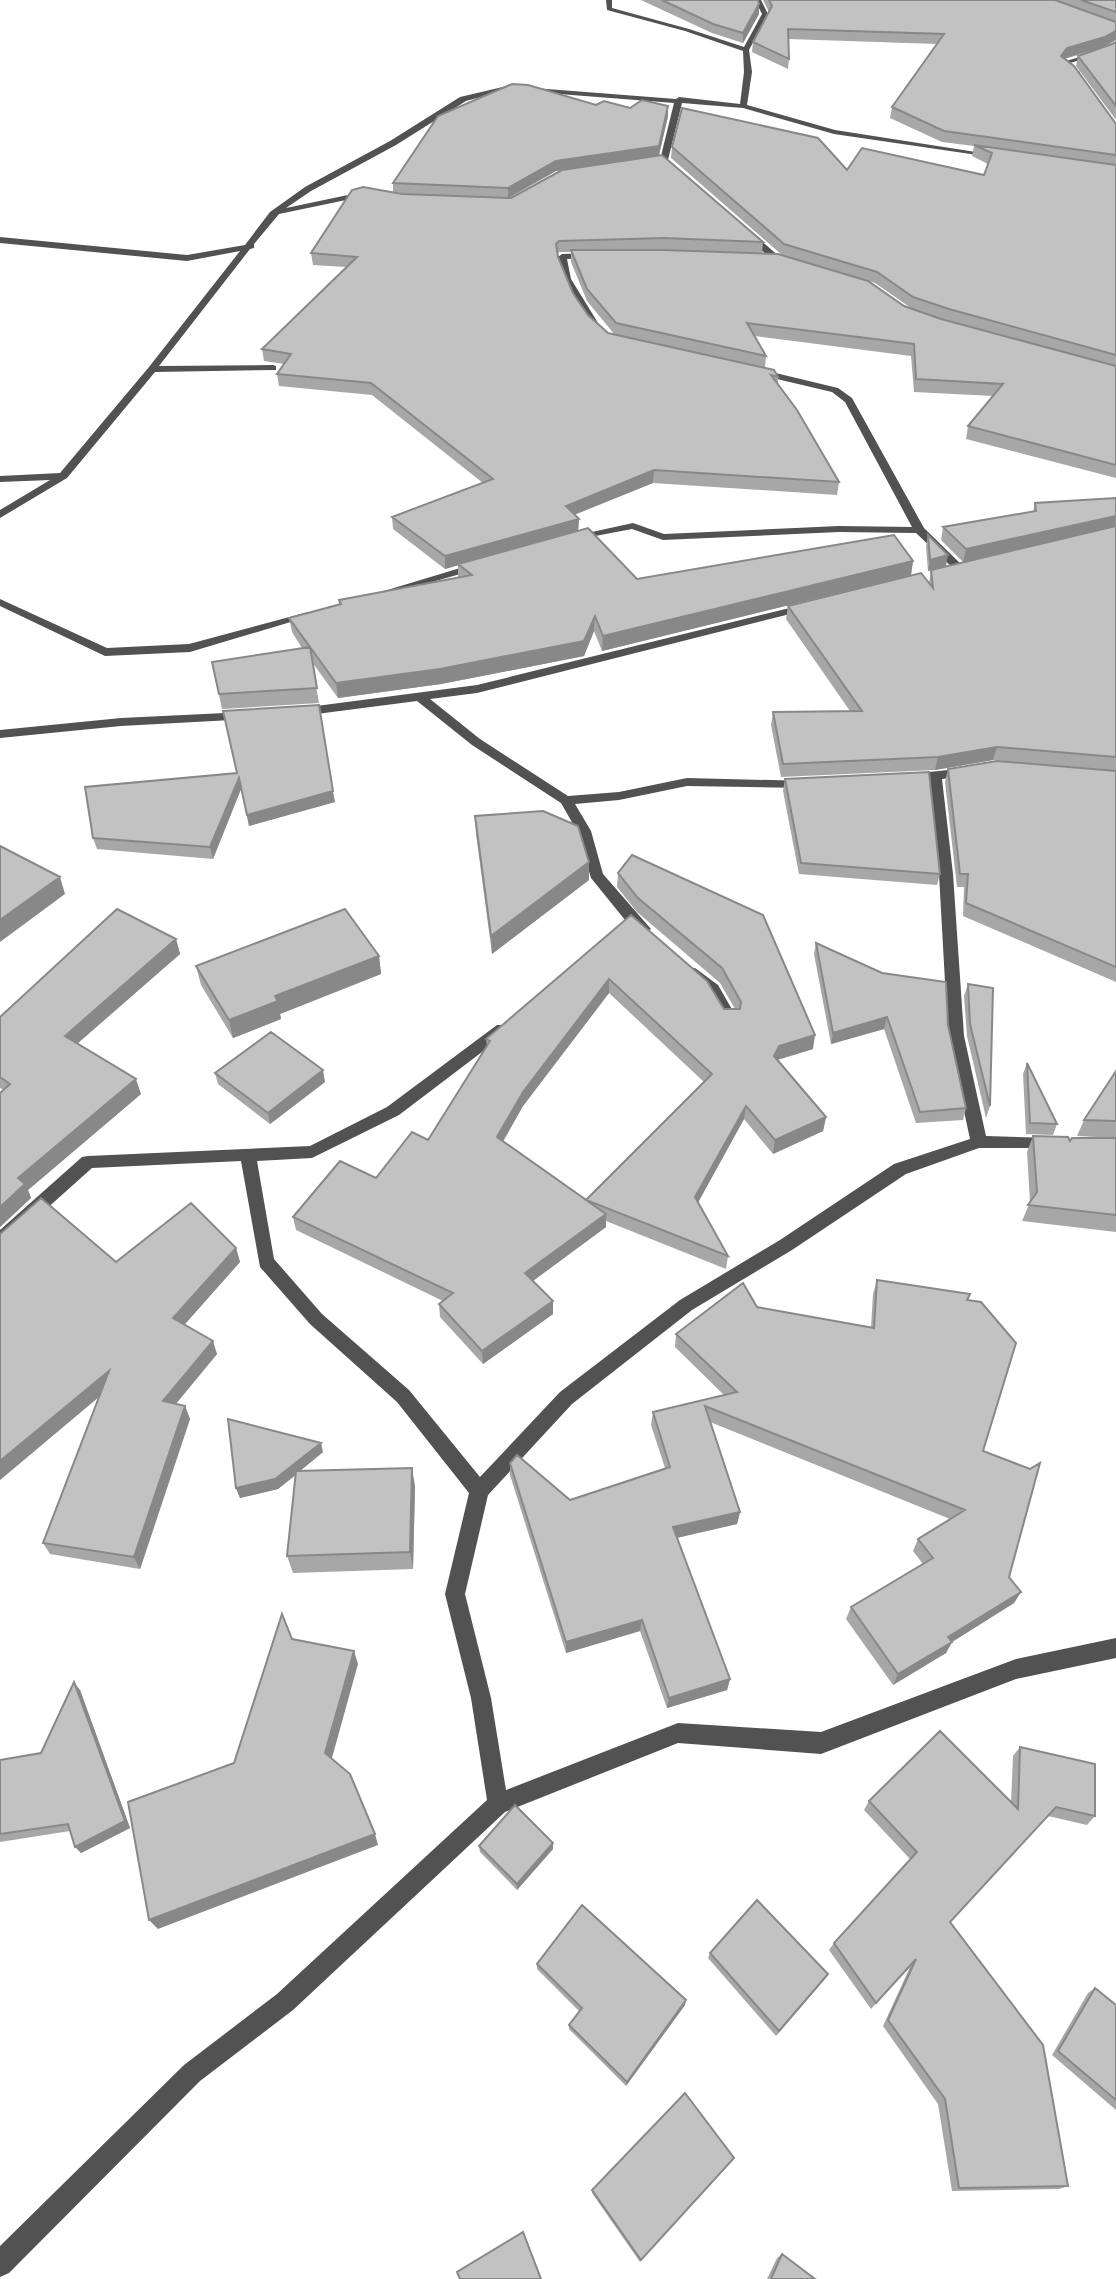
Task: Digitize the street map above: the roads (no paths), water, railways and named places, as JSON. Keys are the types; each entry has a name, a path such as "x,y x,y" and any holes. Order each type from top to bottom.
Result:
{"street":[{"path":"609,0 609,9 630,17 687,30 746,50"},
{"path":"743,106 748,72 746,50 765,14 758,0"},
{"path":"1086,86 1077,73 1065,66 1068,62 1106,51 1116,43"},
{"path":"0,515 63,476 251,246 273,214 308,189 393,143 463,99 507,88 679,99 743,106 834,132 999,157"},
{"path":"664,160 679,99"},
{"path":"649,163 664,160"},
{"path":"664,160 676,170"},
{"path":"273,214 364,193 377,195"},
{"path":"732,220 778,260"},
{"path":"0,240 187,258 251,246"},
{"path":"605,256 562,257 567,279 598,331 611,340"},
{"path":"763,260 778,260 793,265"},
{"path":"152,369 273,368"},
{"path":"747,370 818,385 835,390 849,400 919,530 960,569"},
{"path":"0,479 63,476"},
{"path":"559,543 633,526 663,537 839,529 919,530"},
{"path":"374,596 497,561"},
{"path":"945,572 973,566"},
{"path":"0,602 105,652 190,648 328,609"},
{"path":"284,713 422,699 492,685 824,603"},
{"path":"422,699 476,742 566,800 584,831 596,875 624,922 654,937"},
{"path":"0,734 121,722 253,716"},
{"path":"891,779 935,777 979,770"},
{"path":"935,777 946,874 956,1036 979,1142"},
{"path":"566,800 619,796 687,782 819,783"},
{"path":"678,958 713,989 730,1018"},
{"path":"0,1240 88,1162 312,1152 393,1111 511,1022"},
{"path":"498,1804 481,1698 455,1594 479,1491 566,1398 686,1305 786,1245 900,1169 979,1142 1070,1145"},
{"path":"248,1153 266,1262 316,1319 403,1396 479,1491"},
{"path":"0,2264 192,2073 285,2002 498,1804 678,1733 821,1743 1016,1669 1116,1648"}]}
